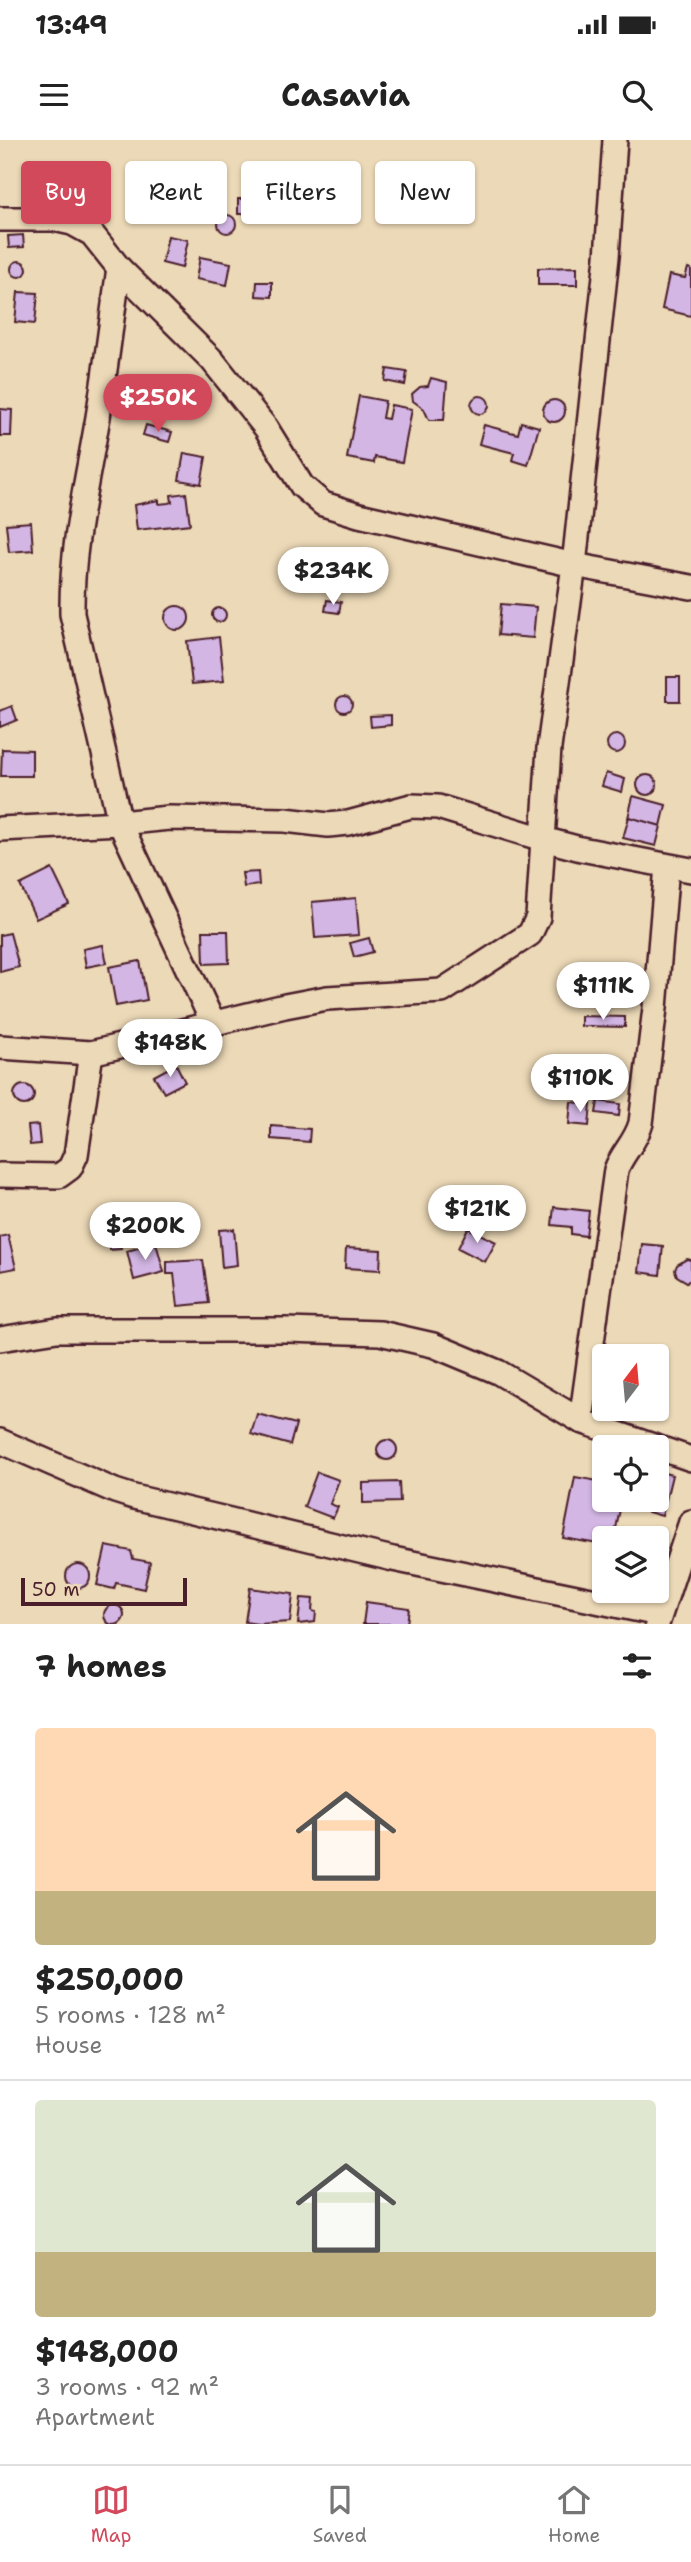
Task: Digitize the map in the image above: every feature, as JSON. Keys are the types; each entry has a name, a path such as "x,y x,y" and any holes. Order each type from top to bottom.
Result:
{"street":[{"path":"0,1047 91,1053 327,998 442,991 530,934 538,917 549,748 574,565 607,257 615,140"},
{"path":"0,219 54,219 72,223 92,234 119,268 212,360 266,428 302,486 323,504 359,515 574,565 691,587"},
{"path":"119,268 98,414 75,545 72,614 120,823 213,1023"},
{"path":"0,829 169,818 285,820 328,825 348,823 411,806 438,807 581,849 691,870"},
{"path":"581,1421 615,1170 620,1157 638,1135 641,1124 655,1008 667,866"},
{"path":"0,1175 59,1175 70,1168 76,1155 91,1053"},
{"path":"0,1339 57,1330 287,1330 380,1333 433,1345 498,1372 581,1421 691,1459"},
{"path":"0,1441 134,1497 658,1619 691,1521"}],"building":[{"path":"238,199 241,199 241,214 238,214"},
{"path":"227,215 235,221 233,230 227,233 221,230 218,224 227,224"},
{"path":"23,235 24,247 9,248 8,236"},
{"path":"168,236 188,240 182,268 162,263"},
{"path":"200,257 231,263 227,285 196,279"},
{"path":"16,261 22,261 27,269 25,275 16,277 11,272 11,266"},
{"path":"577,267 577,285 538,285 538,268"},
{"path":"688,268 691,269 691,316 662,309 669,275 685,278"},
{"path":"257,282 272,282 272,297 256,296"},
{"path":"18,292 38,293 35,324 15,322"},
{"path":"387,369 407,372 405,385 385,381"},
{"path":"431,378 447,382 444,420 429,420 424,409 413,401 412,394 420,387 428,386"},
{"path":"359,396 385,401 382,418 388,419 391,405 412,409 402,462 375,457 374,463 347,458"},
{"path":"480,396 486,399 489,405 486,411 480,414 474,411 471,405 474,399"},
{"path":"554,400 562,403 565,411 562,419 554,422 546,419 543,411 546,403"},
{"path":"0,409 12,410 11,436 0,436"},
{"path":"521,422 539,427 528,465 512,460 514,453 479,444 484,425 518,434"},
{"path":"146,425 172,432 169,442 143,435"},
{"path":"184,453 206,457 201,484 179,480"},
{"path":"186,493 190,524 137,530 134,505 159,500 159,504 168,503 172,502 171,495"},
{"path":"31,522 33,550 9,552 6,524"},
{"path":"327,600 341,602 339,613 325,611"},
{"path":"501,604 536,607 533,638 498,635"},
{"path":"172,606 182,606 189,613 189,623 182,630 172,630 165,623 165,613"},
{"path":"216,608 222,608 226,615 222,622 216,622 212,618 212,612"},
{"path":"219,637 224,681 192,684 187,641"},
{"path":"667,677 680,677 680,701 667,701"},
{"path":"341,696 347,696 352,704 350,710 341,712 336,707 336,701"},
{"path":"12,706 17,720 0,727 0,711"},
{"path":"391,715 391,725 371,727 370,716"},
{"path":"612,735 620,735 625,744 623,751 612,753 607,748 607,740"},
{"path":"2,749 32,750 32,776 1,776"},
{"path":"606,773 625,779 622,792 602,786"},
{"path":"647,775 654,778 657,785 654,792 647,795 640,792 637,785 640,778"},
{"path":"633,796 666,805 661,826 628,818"},
{"path":"629,817 661,826 656,846 623,838"},
{"path":"52,869 69,904 36,919 20,885"},
{"path":"258,872 259,885 244,887 242,873"},
{"path":"356,898 359,935 315,938 312,902"},
{"path":"203,931 228,931 229,963 204,964"},
{"path":"10,933 19,967 0,972 0,935"},
{"path":"369,938 373,952 354,957 350,943"},
{"path":"103,945 107,963 86,967 83,949"},
{"path":"140,961 147,1000 116,1006 109,967"},
{"path":"581,1016 625,1017 625,1027 581,1026"},
{"path":"176,1064 185,1082 164,1093 154,1076"},
{"path":"24,1085 31,1088 34,1095 31,1102 24,1105 17,1102 14,1095 17,1088"},
{"path":"598,1101 620,1104 619,1116 596,1113"},
{"path":"571,1102 591,1104 589,1126 569,1124"},
{"path":"38,1125 40,1144 30,1145 28,1126"},
{"path":"271,1126 310,1129 309,1142 271,1139"},
{"path":"554,1207 589,1211 586,1236 571,1234 571,1227 552,1225"},
{"path":"117,1219 121,1249 110,1250 106,1221"},
{"path":"468,1228 496,1242 485,1262 458,1248"},
{"path":"234,1229 237,1265 222,1267 219,1230"},
{"path":"8,1235 16,1268 0,1271 0,1237"},
{"path":"156,1243 164,1272 134,1280 127,1251"},
{"path":"642,1244 663,1246 660,1275 639,1272"},
{"path":"346,1248 381,1250 380,1270 345,1268"},
{"path":"687,1259 691,1260 691,1280 687,1282 677,1276 675,1270 677,1265"},
{"path":"203,1260 209,1303 178,1306 174,1274 167,1274 167,1262"},
{"path":"257,1414 296,1424 290,1445 251,1434"},
{"path":"387,1440 394,1443 397,1450 394,1457 387,1460 380,1457 377,1450 380,1443"},
{"path":"317,1472 339,1480 330,1504 338,1507 333,1518 304,1507"},
{"path":"575,1477 592,1480 592,1512 619,1512 617,1526 592,1526 592,1543 563,1538"},
{"path":"399,1482 400,1502 363,1503 363,1483"},
{"path":"106,1546 131,1551 133,1559 150,1562 144,1589 116,1583 114,1589 97,1585"},
{"path":"78,1564 87,1567 90,1576 87,1585 78,1588 69,1585 66,1576 69,1567"},
{"path":"250,1588 293,1594 290,1622 245,1622"},
{"path":"301,1598 313,1599 315,1622 298,1624"},
{"path":"366,1602 409,1608 407,1624 363,1624"},
{"path":"110,1606 118,1606 123,1611 123,1619 118,1624 110,1624 105,1619 105,1611"}]}
